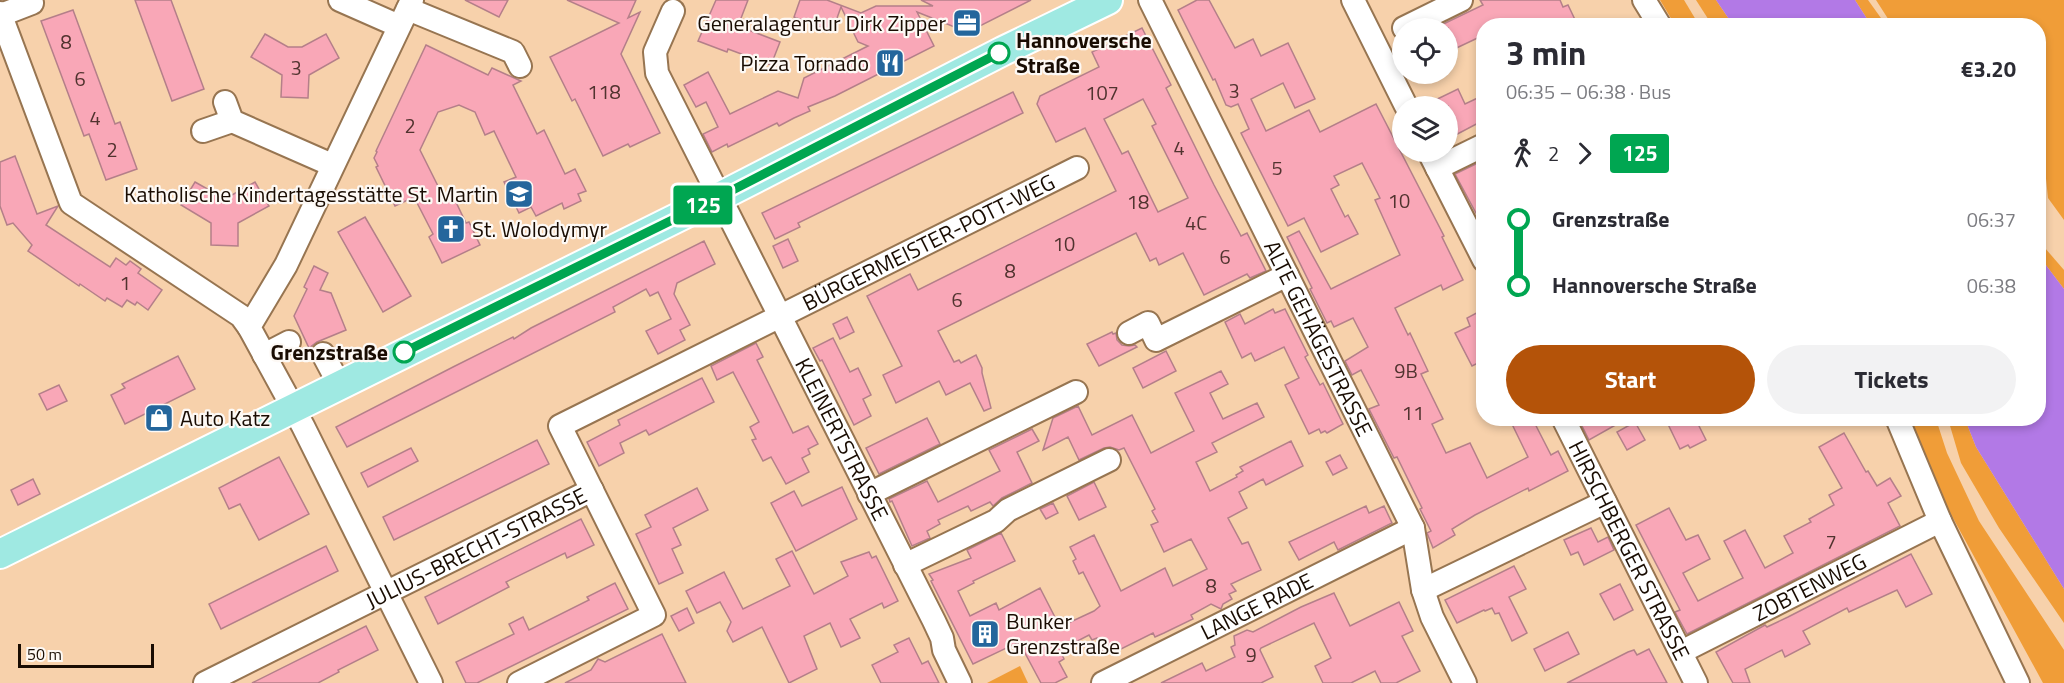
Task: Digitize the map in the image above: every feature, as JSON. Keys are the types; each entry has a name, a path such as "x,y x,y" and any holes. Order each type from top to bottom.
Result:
{"main road":[{"path":"0,554 721,196 1003,51 1108,0"}],"street":[{"path":"340,0 407,12 513,52 520,66"},
{"name":"ALTE GEHÄGESTRASSE","path":"1150,0 1413,528 1424,590 1432,617 1465,683"},
{"path":"1353,0 1401,96"},
{"path":"1425,18 1461,0"},
{"path":"1644,0 1655,18"},
{"path":"32,3 0,14 71,202 241,316 293,407 431,683"},
{"name":"KLEINERTSTRASSE","path":"673,11 655,52 657,72 942,638 944,650 960,683"},
{"path":"249,327 286,264 407,12"},
{"path":"1375,43 1392,34"},
{"path":"203,131 229,112 332,165"},
{"path":"1458,153 1476,147"},
{"path":"1434,162 1476,244"},
{"name":"BÜRGERMEISTER-POTT-WEG","path":"782,317 1077,168"},
{"path":"1129,333 1148,323 1156,340 1228,296 1287,275"},
{"name":"JULIUS-BRECHT-STRASSE","path":"205,683 592,490 560,426 782,317"},
{"path":"264,355 289,342"},
{"path":"323,354 339,384"},
{"path":"868,490 1076,392"},
{"name":"HIRSCHBERGER STRASSE","path":"1567,426 1687,668"},
{"path":"1900,426 1940,521 2018,683"},
{"path":"868,490 960,441"},
{"path":"905,565 996,521 1008,510 1109,460"},
{"path":"519,683 654,615 592,490"},
{"path":"1424,590 1605,502"},
{"name":"ZOBTENWEG","path":"1687,668 1940,521"},
{"name":"LANGE RADE","path":"1103,683 1413,528"}],"shaded area":[{"path":"1660,0 1684,0 1695,18 1671,18"},
{"path":"1696,0 1716,0 1728,18 1708,18"},
{"path":"1716,0 1855,0 1867,18 1728,18"},
{"path":"1855,0 1868,0 1881,18 1867,18"},
{"path":"1876,0 2064,0 2064,220 2048,198 2046,179 2046,18 1888,18"},
{"path":"2046,249 2064,270 2064,289 2046,265"},
{"path":"2046,265 2064,289 2064,589 1976,447 1968,426 2046,426"},
{"path":"1903,426 1938,426 1947,453 1979,521 2064,650 2064,683 2043,683"},
{"path":"1950,426 1968,426 1976,447 2064,589 2064,623 1999,528 1961,463"},
{"path":"1020,666 1028,683 987,683"}],"building":[{"path":"135,0 171,0 204,89 172,101"},
{"path":"465,0 508,0 499,17"},
{"path":"567,0 636,0 628,18 640,12 621,54 660,133 603,156 575,99 572,101 550,57 619,23"},
{"path":"716,0 748,0 738,26 780,42 771,65 698,41"},
{"path":"800,0 827,0 861,13 876,6 933,6 921,0 1031,0 972,30 958,23 957,28 917,12 934,46 835,96 808,107 810,111 779,126 777,123 728,147 727,144 712,152 703,134 718,127 706,102 696,107 684,85 708,72 730,114 778,91 798,98 804,78 868,46 858,42 841,7 832,32 794,17"},
{"path":"1197,0 1209,0 1235,48 1253,39 1261,56 1288,43 1315,99 1295,108 1283,83 1251,99 1266,131 1309,110 1320,132 1376,104 1392,135 1392,162 1406,162 1444,236 1442,237 1463,280 1443,290 1441,285 1395,308 1428,371 1421,374 1443,419 1432,424 1446,453 1470,443 1487,478 1528,457 1513,426 1536,426 1551,455 1558,451 1568,471 1475,515 1452,529 1455,535 1433,548 1427,533 1431,531 1420,509 1422,508 1397,457 1394,458 1369,409 1379,405 1361,370 1352,375 1345,361 1368,347 1353,318 1334,327 1331,321 1327,323 1287,237 1299,231 1331,289 1400,255 1375,200 1380,198 1362,163 1334,176 1339,185 1331,189 1345,217 1348,215 1358,234 1321,252 1304,218 1288,226 1241,133 1249,129 1238,104 1231,107 1226,105 1215,79 1213,80 1178,10"},
{"path":"1480,0 1560,0 1563,7 1568,5 1574,18 1476,18 1476,39 1458,47 1458,18 1456,18 1483,5"},
{"path":"73,10 115,124 120,122 137,169 106,180 89,134 84,136 41,21"},
{"path":"1142,28 1171,85 1166,88 1214,185 1241,236 1247,233 1266,271 1250,278 1247,274 1204,295 1183,253 1159,265 1156,258 1150,261 1136,233 938,331 954,362 959,360 961,363 976,355 982,368 991,408 984,411 970,383 946,395 939,381 896,403 883,375 902,366 867,296 910,274 918,290 1116,191 1085,128 1056,142 1037,104 1040,96 1099,67 1092,52","holes":["1143,99 1156,124 1152,126 1188,198 1158,212 1128,151 1122,154 1104,119"]},
{"path":"265,34 288,47 302,47 326,34 339,58 309,75 308,98 281,97 282,75 251,57"},
{"path":"426,45 488,75 492,68 521,81 513,85 537,134 544,130 565,174 575,169 586,191 578,194 581,201 564,209 562,203 536,216 531,207 519,213 504,182 516,177 494,131 485,135 475,112 459,105 438,112 420,150 446,202 454,198 480,245 442,263 429,237 433,234 414,197 395,206 374,158"},
{"path":"1458,89 1465,104 1476,99 1476,124 1458,134 1458,96 1444,96"},
{"path":"1013,92 1023,113 798,223 800,227 775,239 762,213"},
{"path":"15,156 37,214 58,206 46,225 110,267 116,258 126,265 130,261 141,269 138,273 162,290 148,310 137,302 135,305 127,300 122,307 107,298 105,301 28,251 32,245 13,223 7,225 0,206 0,162"},
{"path":"1476,164 1476,213 1455,174"},
{"path":"195,182 218,195 232,195 255,182 269,206 238,223 238,246 211,245 211,223 181,205"},
{"path":"365,217 411,296 383,312 338,232"},
{"path":"788,239 798,261 783,268 773,246"},
{"path":"704,241 715,264 677,283 674,294 690,325 680,330 685,340 658,354 646,331 671,319 658,292 650,296 646,289 613,307 615,312 347,447 336,427 513,337 514,339 531,328"},
{"path":"314,266 328,273 320,290 331,293 346,330 317,342 309,348 294,316 307,289 304,287"},
{"path":"1273,309 1275,313 1285,309 1308,355 1305,357 1320,385 1323,383 1343,424 1327,433 1325,431 1321,433 1319,429 1309,434 1285,385 1299,378 1284,347 1255,361 1251,353 1242,358 1225,322 1240,314 1245,324"},
{"path":"1476,313 1476,364 1472,366 1455,333 1470,326 1467,318"},
{"path":"847,317 854,332 840,339 833,324"},
{"path":"1112,332 1116,333 1117,340 1122,345 1137,347 1099,366 1087,344"},
{"path":"833,338 850,372 858,368 871,395 863,399 871,416 854,425 822,360 820,361 813,348"},
{"path":"756,343 763,357 757,360 793,433 808,426 818,444 808,449 810,454 802,458 809,472 786,484 771,457 763,461 752,440 756,439 750,427 759,422 733,372 717,380 711,366"},
{"path":"1166,351 1176,371 1143,388 1133,368"},
{"path":"178,356 195,389 125,424 111,395 125,388 122,384"},
{"path":"1221,371 1228,384 1210,393 1223,419 1257,403 1264,417 1212,443 1217,452 1196,462 1210,491 1237,477 1236,475 1243,471 1240,467 1291,441 1303,466 1266,485 1263,479 1239,492 1247,508 1228,518 1242,544 1248,542 1261,570 1231,584 1236,591 1229,594 1232,599 1223,604 1221,609 1211,604 1191,615 1193,619 1155,637 1153,633 1111,654 1109,649 1103,652 1097,638 1092,640 1089,635 1060,650 1064,659 1059,662 1067,677 1055,683 1041,683 1019,642 973,664 929,574 971,558 967,550 1001,533 1015,561 973,581 974,583 958,591 970,616 996,603 999,610 1040,588 1058,623 1062,621 1064,625 1094,611 1100,606 1083,572 1079,574 1073,561 1076,559 1070,547 1094,535 1121,591 1165,568 1173,586 1207,569 1191,539 1164,552 1151,525 1158,522 1152,511 1155,509 1124,448 1119,450 1104,448 1079,460 1068,437 1043,450 1053,418 1078,406 1092,435 1132,415 1151,453 1194,431 1175,393"},
{"path":"702,378 714,402 649,435 646,430 620,443 624,453 599,466 587,442 620,425 618,420"},
{"path":"59,385 67,401 47,410 39,394"},
{"path":"927,418 940,444 879,474 866,448"},
{"path":"1582,426 1614,426 1589,440"},
{"path":"1628,426 1637,426 1645,440 1627,450 1617,432"},
{"path":"1669,426 1699,426 1706,440 1690,448 1688,445 1680,449"},
{"path":"1032,429 1039,441 1017,452 1032,483 1002,498 993,506 990,502 971,511 968,506 938,520 940,524 927,531 930,538 912,546 892,501 890,502 889,499 927,481 938,502 1000,471 989,450"},
{"path":"1844,433 1866,472 1868,471 1877,486 1890,478 1901,496 1888,503 1900,526 1687,634 1675,612 1680,610 1636,525 1669,508 1686,540 1698,535 1710,559 1683,573 1698,601 1743,578 1724,541 1745,530 1765,568 1793,553 1784,536 1811,522 1809,519 1834,505 1829,495 1842,488 1819,447"},
{"path":"537,440 549,464 394,540 383,517"},
{"path":"411,448 418,461 368,487 361,473"},
{"path":"1340,455 1347,468 1333,475 1326,462"},
{"path":"279,457 309,514 259,540 240,504 229,509 219,488"},
{"path":"33,479 40,494 18,505 11,490"},
{"path":"1094,482 1106,507 1079,520 1067,496"},
{"path":"842,487 857,519 796,551 771,503 794,491 802,506"},
{"path":"697,488 708,510 673,528 681,545 672,549 683,573 659,584 636,534 651,527 645,515"},
{"path":"1053,503 1058,513 1046,519 1040,509"},
{"path":"1366,506 1369,513 1384,506 1392,523 1338,550 1334,542 1299,560 1289,542"},
{"path":"581,519 594,545 567,558 565,553 506,582 509,587 438,624 425,597"},
{"path":"1591,528 1598,542 1608,537 1614,550 1584,565 1578,552 1571,555 1564,540"},
{"path":"326,546 338,571 221,629 209,604"},
{"path":"792,551 814,594 848,576 841,562 869,552 872,558 876,556 898,601 884,608 882,603 850,619 860,638 841,647 830,623 804,636 817,669 789,683 762,627 733,642 727,631 731,622 720,602 697,613 686,591 724,572 743,609 790,586 776,559"},
{"path":"1911,554 1932,594 1906,607 1897,590 1849,612 1847,608 1803,631 1810,644 1785,657 1782,650 1745,669 1750,683 1733,683 1716,652 1765,625 1767,627 1788,617"},
{"path":"1514,566 1526,589 1509,597 1527,633 1512,641 1499,613 1495,614 1492,608 1457,623 1445,600"},
{"path":"615,583 628,609 477,683 466,683 456,662 514,634 509,624 523,617 529,630 589,600 587,597"},
{"path":"1620,584 1633,610 1614,620 1600,594"},
{"path":"1334,593 1350,626 1399,602 1413,631 1402,636 1420,671 1396,683 1381,683 1375,671 1351,683 1323,683 1315,666 1331,658 1314,623 1261,648 1273,677 1261,683 1161,683 1202,663 1206,671 1235,657 1231,647 1235,645 1234,636 1247,630 1253,632"},
{"path":"687,608 694,623 679,631 671,616"},
{"path":"366,626 378,650 318,683 252,683"},
{"path":"1568,632 1579,654 1545,671 1534,649"},
{"path":"662,634 686,683 565,683 591,670 598,659 605,662"},
{"path":"909,638 922,664 928,661 939,683 881,683 872,665 898,652 894,645"},
{"path":"1649,649 1667,683 1567,683 1628,652 1634,650 1637,655"}],"bus line":[{"name":"125","path":"404,352 721,196 999,53"}],"place":[{"name":"Generalagentur Dirk Zipper","path":"967,23"},
{"name":"Hannoversche Straße","path":"999,53"},
{"name":"Pizza Tornado","path":"890,63"},
{"name":"Katholische Kindertagesstätte St. Martin","path":"519,194"},
{"name":"St. Wolodymyr","path":"451,229"},
{"name":"Grenzstraße","path":"404,352"},
{"name":"Auto Katz","path":"159,418"},
{"name":"Bunker Grenzstraße","path":"985,634"}]}
